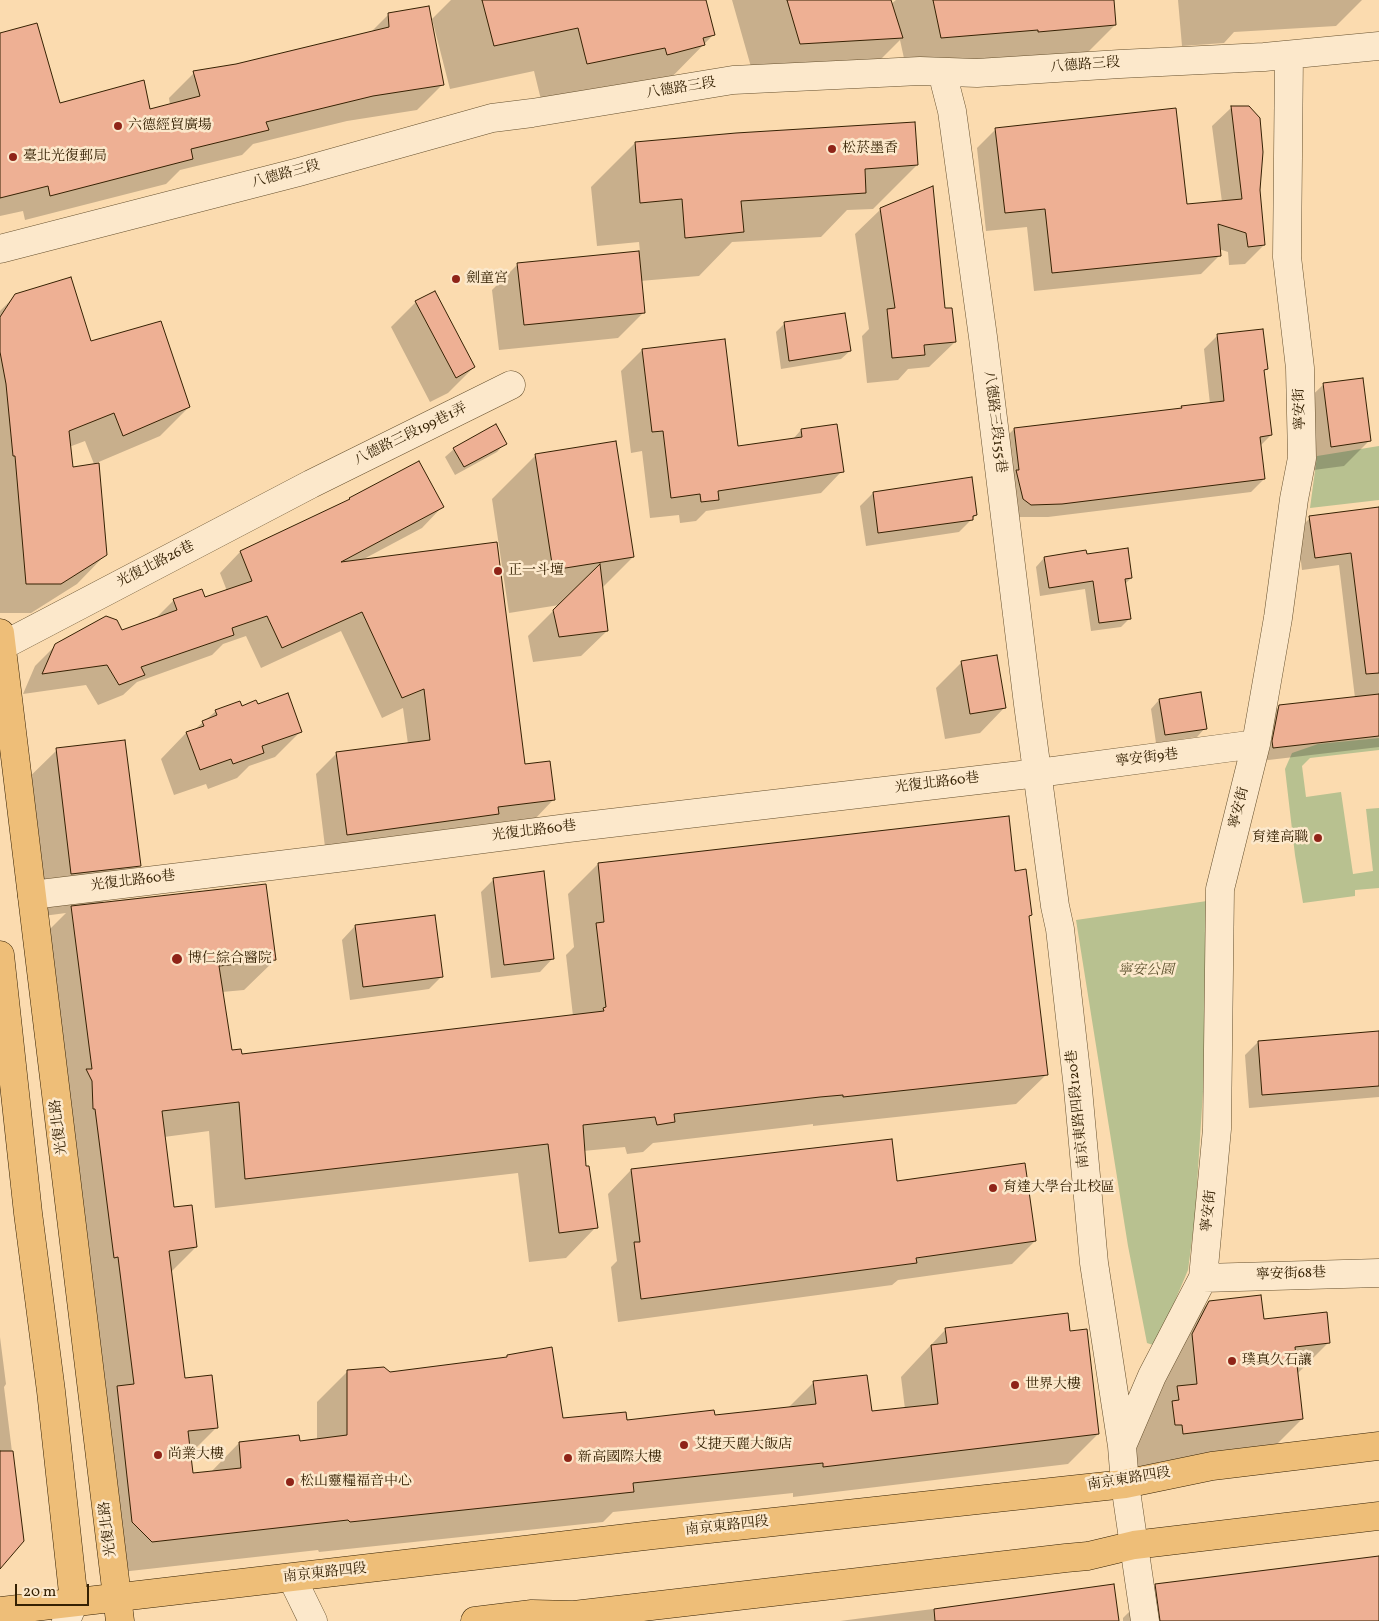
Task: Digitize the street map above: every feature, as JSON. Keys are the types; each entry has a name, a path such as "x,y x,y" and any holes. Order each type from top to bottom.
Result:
{"main road":[{"name":"光復北路","path":"0,642 118,1609"},
{"path":"0,955 28,1213 51,1390 70,1611"},
{"name":"南京東路四段","path":"0,1611 118,1609 292,1578 683,1532 1125,1484 1212,1466 1379,1446"},
{"path":"475,1621 532,1614 660,1613 1088,1556 1134,1545 1379,1516"}],"street":[{"name":"八德路三段","path":"0,249 300,172 492,118 733,80 920,71 978,73 1289,55 1379,46"},
{"name":"寧安街","path":"1145,1621 1125,1484 1122,1446 1152,1376 1203,1278 1218,1129 1220,889 1256,744 1278,618 1294,499 1302,458 1300,368 1287,258 1289,55"},
{"name":"八德路三段155巷","path":"942,72 952,111 993,413 1038,773"},
{"name":"八德路三段199巷1弄","path":"311,484 511,385"},
{"name":"光復北路26巷","path":"0,642 311,484"},
{"name":"寧安街9巷","path":"1038,773 1256,744"},
{"name":"光復北路60巷","path":"32,895 568,828 1038,773"},
{"name":"南京東路四段120巷","path":"1038,773 1055,906 1060,929 1078,1089 1094,1262 1122,1446"},
{"name":"寧安街68巷","path":"1203,1278 1379,1272"},
{"path":"292,1578 313,1621"}],"green space":[{"path":"1379,446 1379,500 1310,508 1317,456"},
{"path":"1379,738 1379,750 1310,758 1302,766 1306,797 1341,792 1353,874 1373,871 1366,809 1379,808 1379,888 1355,890 1355,896 1303,903 1295,855 1285,769 1292,753 1318,744"},
{"name":"寧安公園","path":"1207,901 1206,1044 1195,1217 1188,1270 1156,1346 1147,1343 1128,1246 1076,920"}],"building":[{"path":"482,0 706,0 715,35 703,38 705,45 667,55 665,48 587,64 578,28 494,46"},
{"path":"787,0 891,0 903,38 800,44"},
{"path":"933,0 1114,0 1116,25 941,38"},
{"path":"429,6 444,85 373,96 266,122 269,130 191,149 193,159 50,196 48,186 0,198 0,33 37,23 60,103 144,80 150,109 200,96 193,71 236,64 389,27 388,13"},
{"path":"1231,106 1249,106 1260,118 1263,152 1260,190 1265,245 1248,247 1246,233 1218,224 1221,256 1052,273 1045,209 1005,213 995,128 1176,108 1187,204 1242,199"},
{"path":"915,122 918,165 865,169 866,193 741,201 744,232 685,238 682,199 640,203 635,142 736,133"},
{"path":"933,186 945,308 952,308 956,342 924,345 925,355 892,358 887,309 895,308 880,208"},
{"path":"639,251 645,313 524,325 517,263"},
{"path":"71,277 91,341 161,321 190,407 123,436 114,413 69,431 73,467 99,463 107,555 61,584 26,584 15,456 13,456 6,384 0,352 0,317 15,294"},
{"path":"435,291 475,367 456,378 415,301"},
{"path":"845,313 851,351 789,361 784,322"},
{"path":"1263,329 1268,369 1264,370 1272,435 1260,437 1265,479 1062,504 1031,505 1023,499 1016,470 1019,470 1014,428 1182,408 1181,406 1224,401 1217,334"},
{"path":"725,339 738,446 802,437 801,429 837,424 844,472 718,491 719,500 701,502 700,494 671,498 663,431 652,432 642,349"},
{"path":"1363,378 1371,441 1331,447 1323,383"},
{"path":"496,424 507,444 464,467 453,448"},
{"path":"616,441 634,557 553,570 535,454"},
{"path":"419,461 444,507 341,562 497,542 525,764 550,761 555,800 498,807 499,814 347,835 336,752 430,740 424,689 402,698 362,612 282,648 267,616 232,628 234,635 141,667 145,675 119,685 107,665 42,674 55,644 106,616 117,620 122,630 177,610 173,599 202,589 205,597 252,581 240,551 350,499"},
{"path":"972,477 977,515 973,516 973,520 878,533 873,492"},
{"path":"1379,507 1379,673 1366,674 1351,553 1315,558 1309,516"},
{"path":"1128,548 1132,578 1125,579 1131,619 1099,623 1093,581 1049,588 1044,557 1086,550 1087,554"},
{"path":"600,564 608,631 559,637 553,610"},
{"path":"997,655 1006,708 970,714 961,661"},
{"path":"1201,692 1207,729 1165,735 1159,699"},
{"path":"288,693 302,732 262,746 264,753 233,764 231,759 200,770 186,732 204,726 202,721 217,715 215,710 240,701 242,706 256,700 258,704"},
{"path":"1379,694 1379,736 1273,748 1272,741 1279,705"},
{"path":"125,740 141,866 71,874 56,748"},
{"path":"1009,816 1015,871 1026,869 1032,915 1029,916 1048,1075 843,1097 843,1095 820,1097 674,1114 675,1122 657,1125 655,1117 583,1125 586,1166 589,1166 598,1228 559,1233 548,1144 245,1179 239,1102 162,1111 174,1207 192,1205 197,1247 169,1251 185,1378 212,1375 218,1428 188,1431 193,1473 241,1468 239,1442 299,1435 300,1441 347,1435 347,1370 384,1367 390,1372 507,1357 507,1355 552,1347 563,1418 626,1412 627,1420 714,1410 715,1415 816,1404 813,1381 867,1375 872,1411 938,1404 931,1345 947,1343 945,1328 1068,1313 1070,1331 1087,1329 1099,1434 823,1467 823,1463 633,1483 634,1492 350,1522 348,1520 152,1542 132,1522 117,1386 134,1384 118,1257 114,1258 95,1109 93,1109 92,1081 86,1069 92,1069 71,906 266,884 276,960 219,966 232,1050 241,1049 242,1054 604,1011 603,1008 606,1007 596,923 604,922 598,863"},
{"path":"544,871 554,959 504,965 493,878"},
{"path":"435,915 443,977 363,987 355,925"},
{"path":"1379,1031 1379,1086 1262,1095 1258,1041"},
{"path":"892,1139 897,1181 1025,1163 1036,1241 916,1258 917,1263 641,1299 634,1242 640,1242 631,1169"},
{"name":"璞真久石讓","path":"1261,1295 1264,1319 1327,1312 1330,1343 1295,1347 1303,1419 1183,1434 1182,1425 1175,1425 1172,1401 1179,1400 1177,1386 1197,1384 1192,1334 1209,1301"},
{"path":"0,1451 13,1451 24,1541 0,1569"},
{"path":"1379,1556 1379,1621 1160,1621 1155,1584"},
{"path":"1114,1584 1119,1621 935,1621 934,1609"}],"place":[{"name":"六德經貿廣場","path":"118,126"},
{"name":"松菸墨香","path":"832,149"},
{"name":"臺北光復郵局","path":"13,157"},
{"name":"劍童宮","path":"456,279"},
{"name":"正一斗壇","path":"498,571"},
{"name":"育達高職","path":"1318,838"},
{"name":"博仁綜合醫院","path":"177,959"},
{"name":"育達大學台北校區","path":"993,1188"},
{"name":"璞真久石讓","path":"1232,1361"},
{"name":"世界大樓","path":"1015,1385"},
{"name":"艾捷天麗大飯店","path":"684,1445"},
{"name":"尚業大樓","path":"158,1455"},
{"name":"新高國際大樓","path":"568,1458"},
{"name":"松山靈糧福音中心","path":"290,1482"}]}
